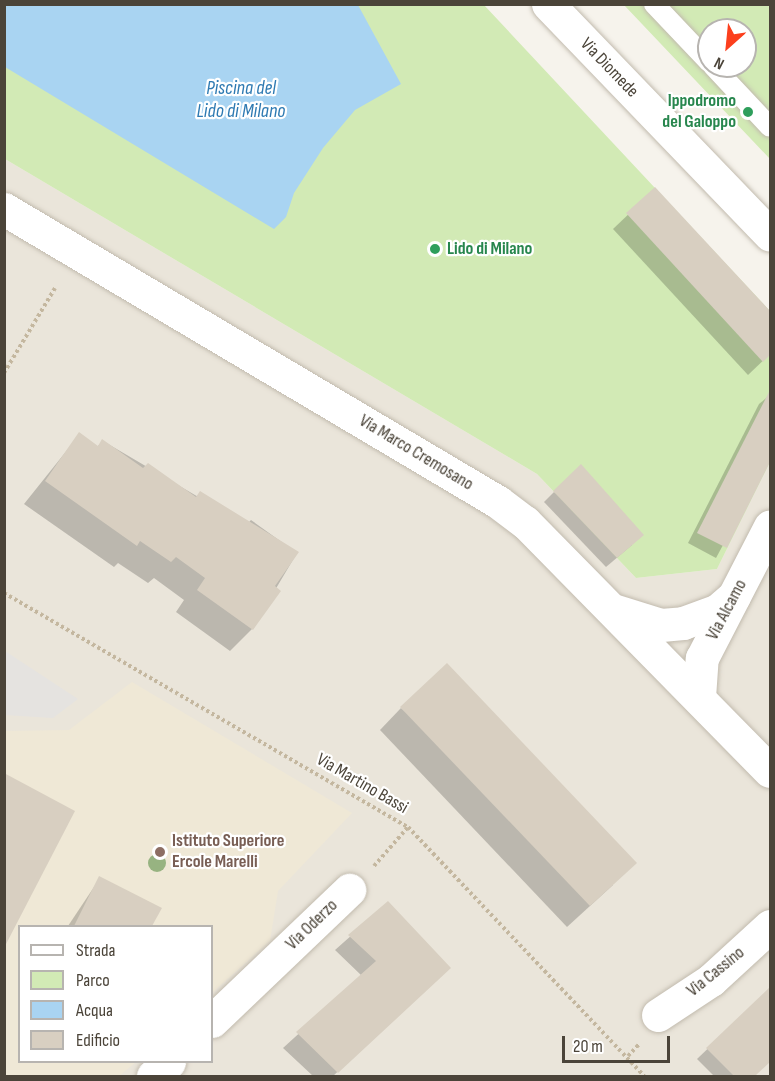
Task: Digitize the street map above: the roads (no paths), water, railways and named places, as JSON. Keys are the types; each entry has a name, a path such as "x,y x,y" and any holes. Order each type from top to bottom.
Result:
{"street":[{"name":"Via Diomede","path":"548,4 771,235"},
{"name":"Via Marco Cremosano","path":"4,209 498,502 609,607 771,771"},
{"name":"Via Alcamo","path":"699,697 702,658 771,526"},
{"path":"609,607 641,621 682,623 718,610 735,595"},
{"name":"Via Oderzo","path":"213,1020 350,890"},
{"name":"Via Cassino","path":"658,1015 711,980 771,926"},
{"path":"153,1077 168,1063"}],"lane":[{"path":"654,4 697,49"},
{"path":"724,78 771,127"}],"water":[{"name":"Piscina del Lido di Milano","path":"4,5 358,5 401,84 355,110 323,148 294,193 286,217 274,229 5,67"}],"place":[{"name":"Ippodromo del Galoppo","path":"748,112"},
{"name":"Lido di Milano","path":"435,249"},
{"name":"Istituto Superiore Ercole Marelli","path":"160,852"}]}
